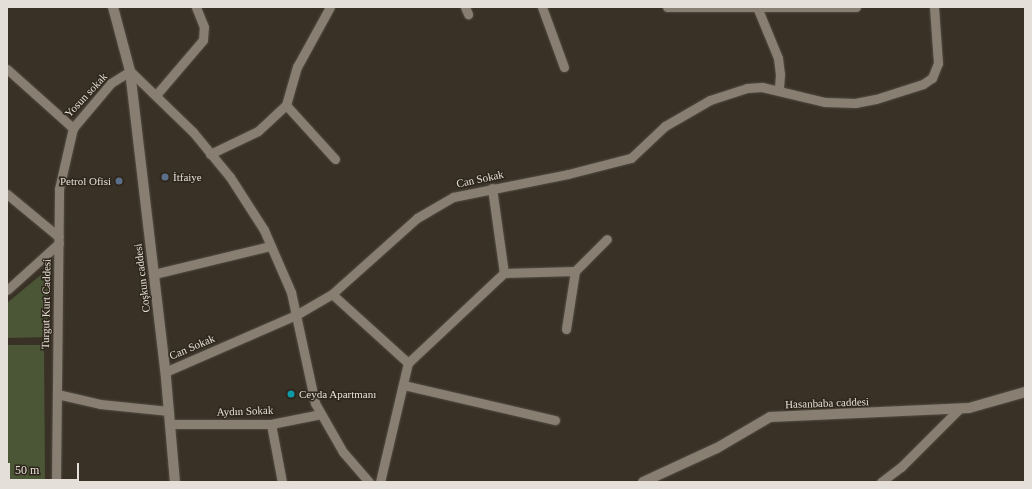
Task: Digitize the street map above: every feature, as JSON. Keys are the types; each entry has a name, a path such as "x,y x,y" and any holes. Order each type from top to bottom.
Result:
{"street":[{"name":"Coşkun caddesi","path":"113,7 130,71 165,372 175,482"},
{"path":"156,95 203,40 204,27 196,7"},
{"path":"210,154 258,131 286,105 297,67 330,7"},
{"path":"542,7 564,67"},
{"path":"667,7 856,7"},
{"name":"Can Sokak","path":"165,372 296,316 332,294 417,218 452,196 568,174 632,158 665,126 710,100 748,88 779,90 825,102 855,103 876,99 924,84 932,78 938,63 934,7"},
{"path":"758,8 778,58 780,74 779,90"},
{"name":"Yosun sokak","path":"7,69 73,128 111,83 130,71"},
{"path":"130,71 193,132 260,223 291,292 315,403 343,452 369,482"},
{"path":"286,105 335,159"},
{"name":"Turgut Kurt Caddesi","path":"56,482 59,189 73,128"},
{"path":"492,188 504,273"},
{"path":"7,194 59,240 7,290"},
{"path":"566,329 575,271 607,239"},
{"path":"154,274 271,246"},
{"path":"380,482 408,363 504,273 575,271"},
{"path":"332,294 408,363"},
{"path":"403,385 555,420"},
{"name":"Hasanbaba caddesi","path":"643,482 717,448 770,417 959,409 1025,392"},
{"path":"57,394 100,404 169,411"},
{"path":"881,482 901,467 959,409"},
{"name":"Aydın Sokak","path":"170,424 271,424 321,414"},
{"path":"271,424 282,482"}],"green space":[{"path":"48,269 49,337 7,338 7,303"},
{"path":"7,345 44,345 45,482 7,482"}],"place":[{"name":"İtfaiye","path":"165,177"},
{"name":"Petrol Ofisi","path":"119,181"},
{"name":"Ceyda Apartmanı","path":"291,394"}]}
